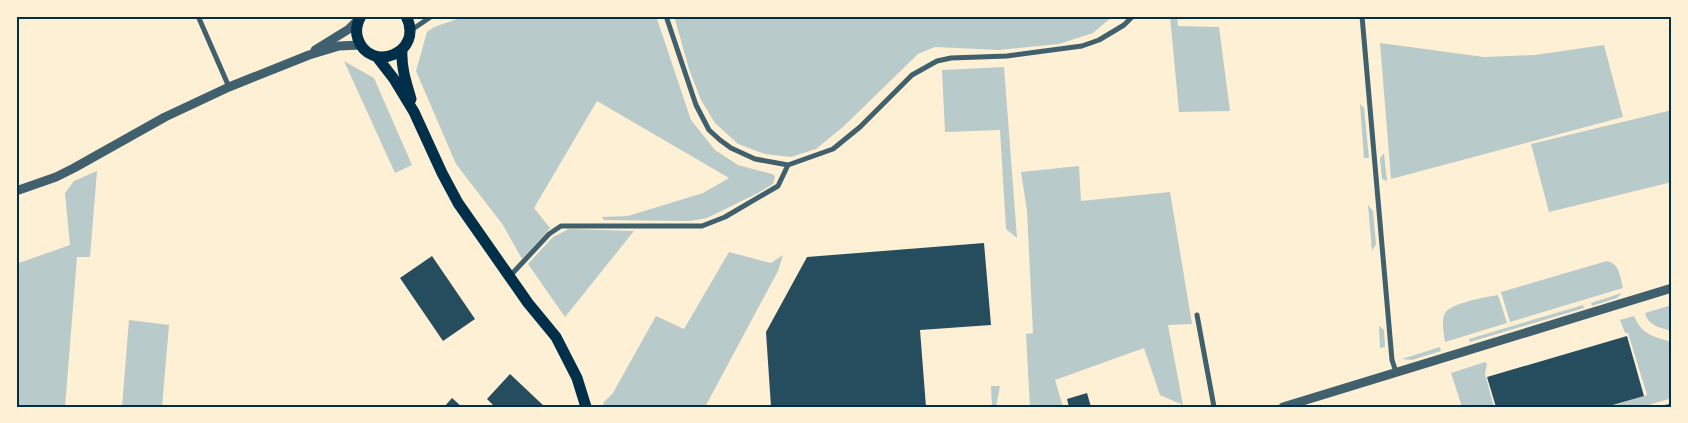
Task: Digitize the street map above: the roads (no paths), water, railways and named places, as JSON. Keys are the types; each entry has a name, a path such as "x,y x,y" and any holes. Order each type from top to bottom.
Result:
{"main road":[{"path":"360,18 356,28 357,37 361,45 371,54 378,57 386,57 402,50 409,38 409,24 406,16"},
{"path":"402,50 404,74 414,112"},
{"path":"378,57 414,112 442,173 458,202 528,303 556,337 577,378 586,407"}],"street":[{"path":"198,16 230,87"},
{"path":"410,32 432,16"},
{"path":"666,16 696,105 709,130 731,148 755,159 788,165 833,149 860,127 912,75 937,61 952,58 1008,56 1082,46 1099,40 1124,25 1133,16"},
{"path":"1362,16 1392,360 1396,372"},
{"path":"309,54 349,29 360,18"},
{"path":"16,191 68,171 164,117 230,87 309,54 339,46 361,45"},
{"path":"510,277 549,234 561,226 702,226 725,217 778,186 788,165"},
{"path":"1283,407 1672,288"},
{"path":"1197,315 1214,407"}],"railway":[{"path":"1665,407 1672,405"}]}
